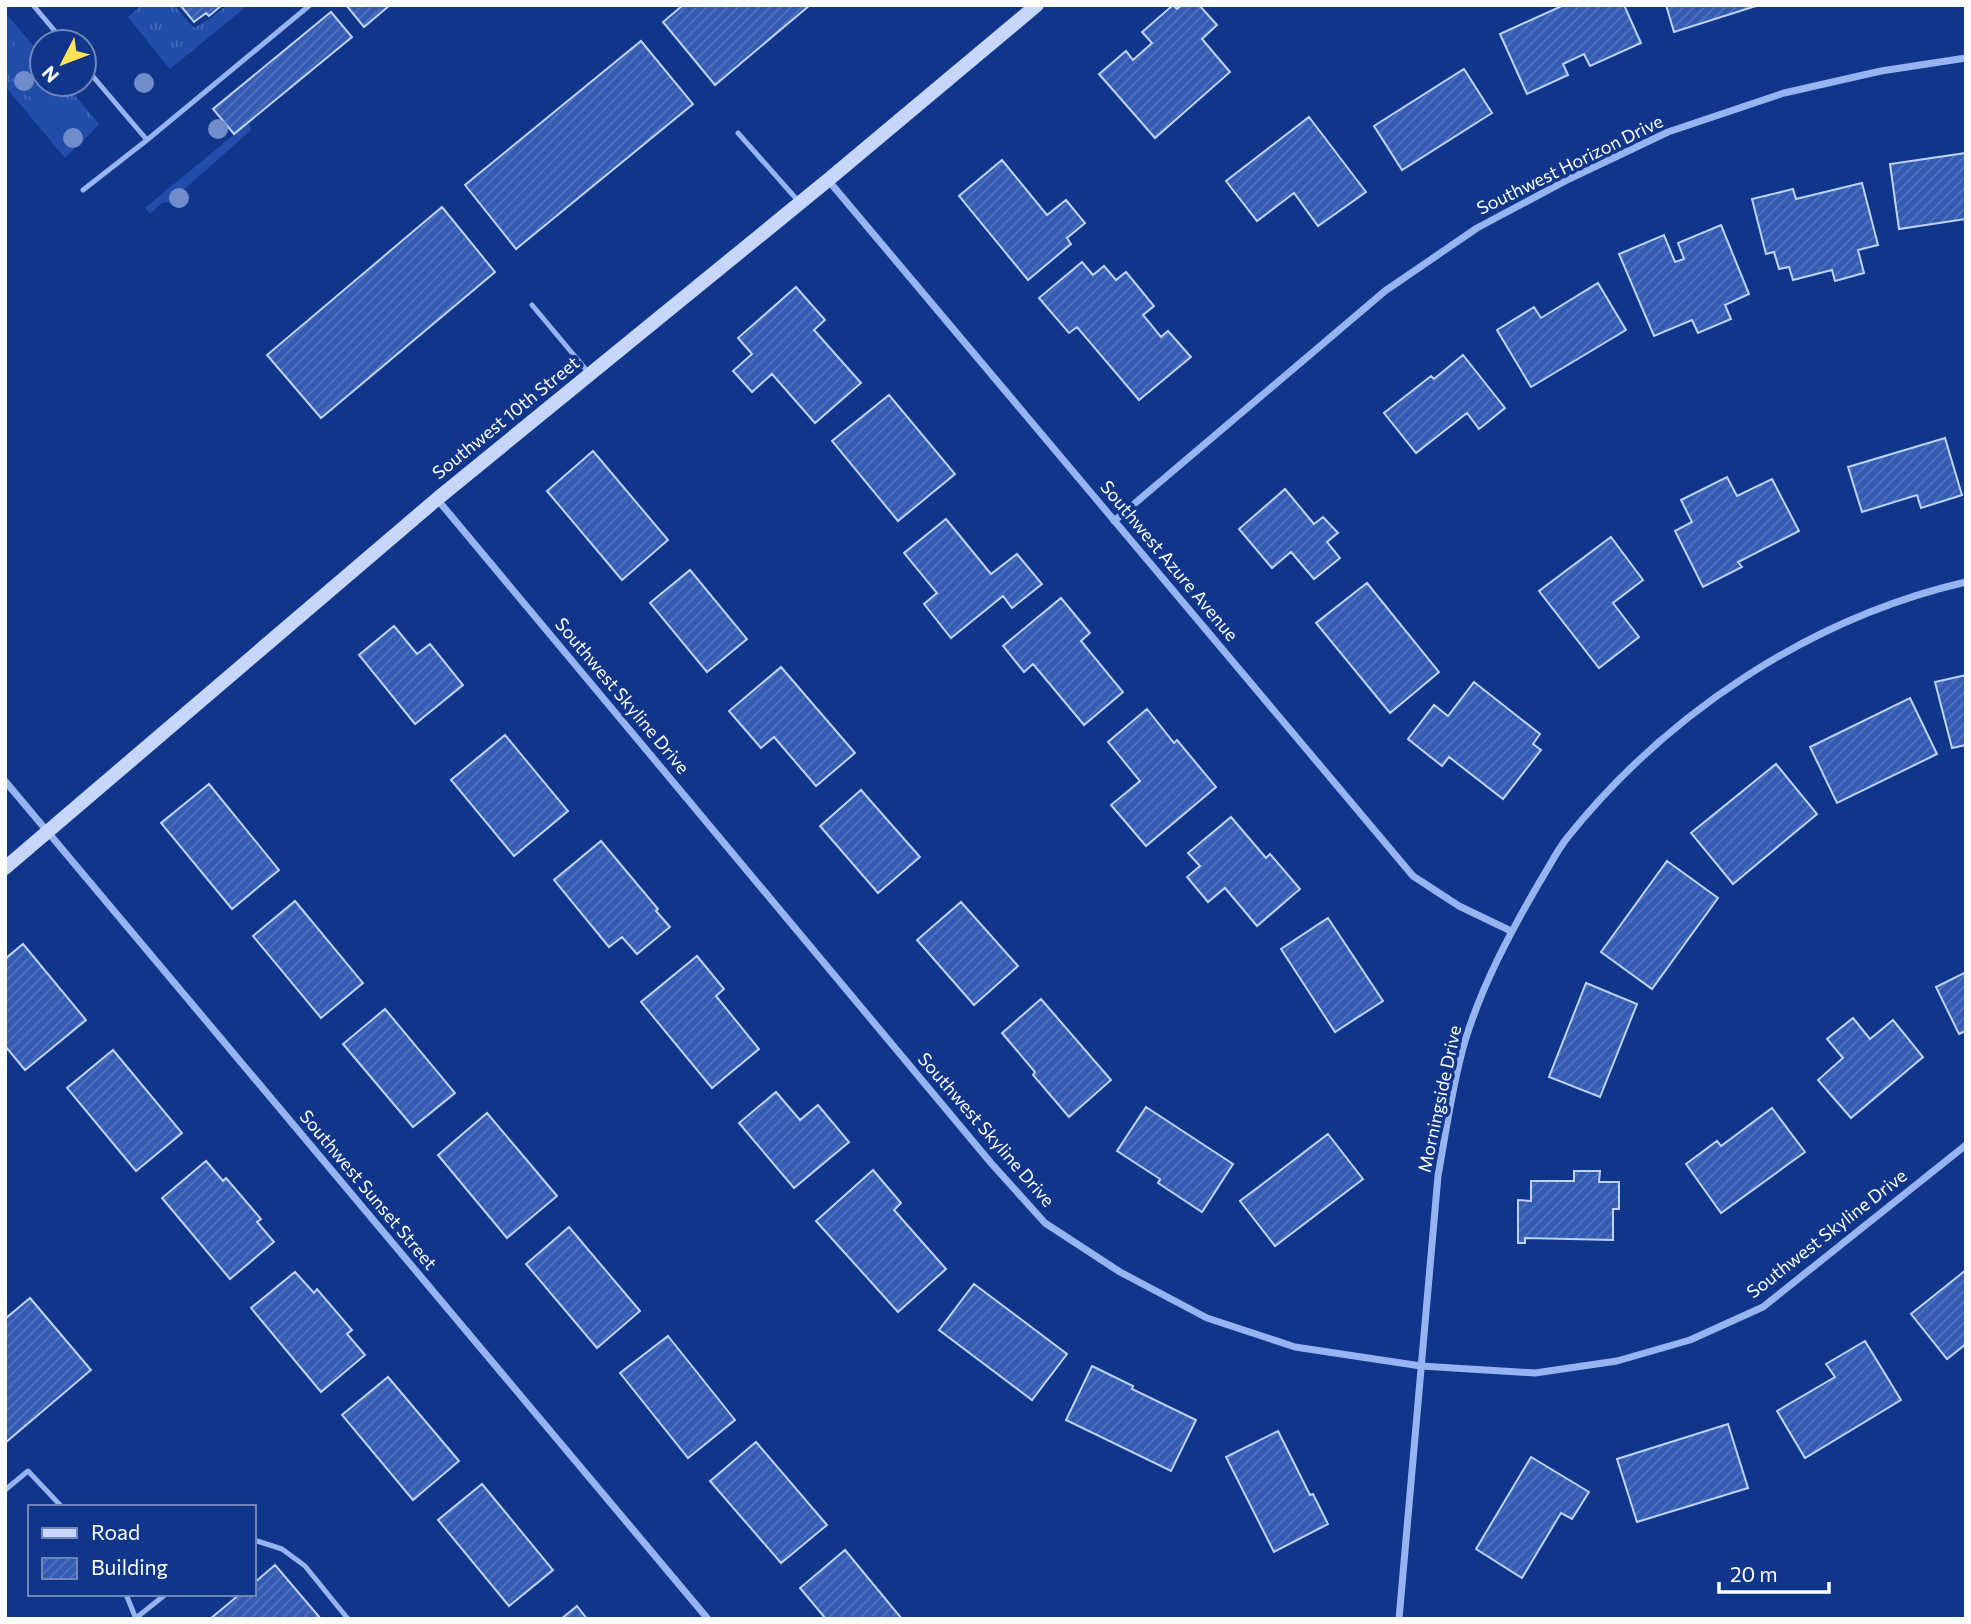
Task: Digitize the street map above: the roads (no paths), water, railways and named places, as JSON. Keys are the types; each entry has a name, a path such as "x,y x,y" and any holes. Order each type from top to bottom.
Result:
{"street":[{"name":"Southwest 10th Street","path":"5,868 437,499 828,180 1037,5"},
{"name":"Southwest Horizon Drive","path":"1114,521 1385,292 1489,222 1569,178 1668,132 1784,93 1881,71 1966,58"},
{"name":"Southwest Azure Avenue","path":"828,180 1413,876 1459,906 1511,931"},
{"name":"Southwest Skyline Drive","path":"437,499 991,1163 1045,1223 1120,1272 1207,1318 1295,1347 1421,1366 1535,1373 1617,1361 1690,1340 1763,1307 1966,1146"},
{"name":"Morningside Drive","path":"1399,1619 1438,1176 1465,1041 1511,931 1566,840 1620,778 1692,713 1768,662 1851,620 1931,590 1966,582"},
{"name":"Southwest Sunset Street","path":"5,781 708,1619"}],"lane":[{"path":"33,5 52,28"},
{"path":"83,190 310,5"},
{"path":"98,83 146,141"},
{"path":"738,133 800,203"},
{"path":"532,304 590,374"},
{"path":"5,1490 28,1471 60,1505"},
{"path":"256,1541 282,1549 305,1566 348,1619"},
{"path":"127,1596 136,1618 164,1596"}]}
